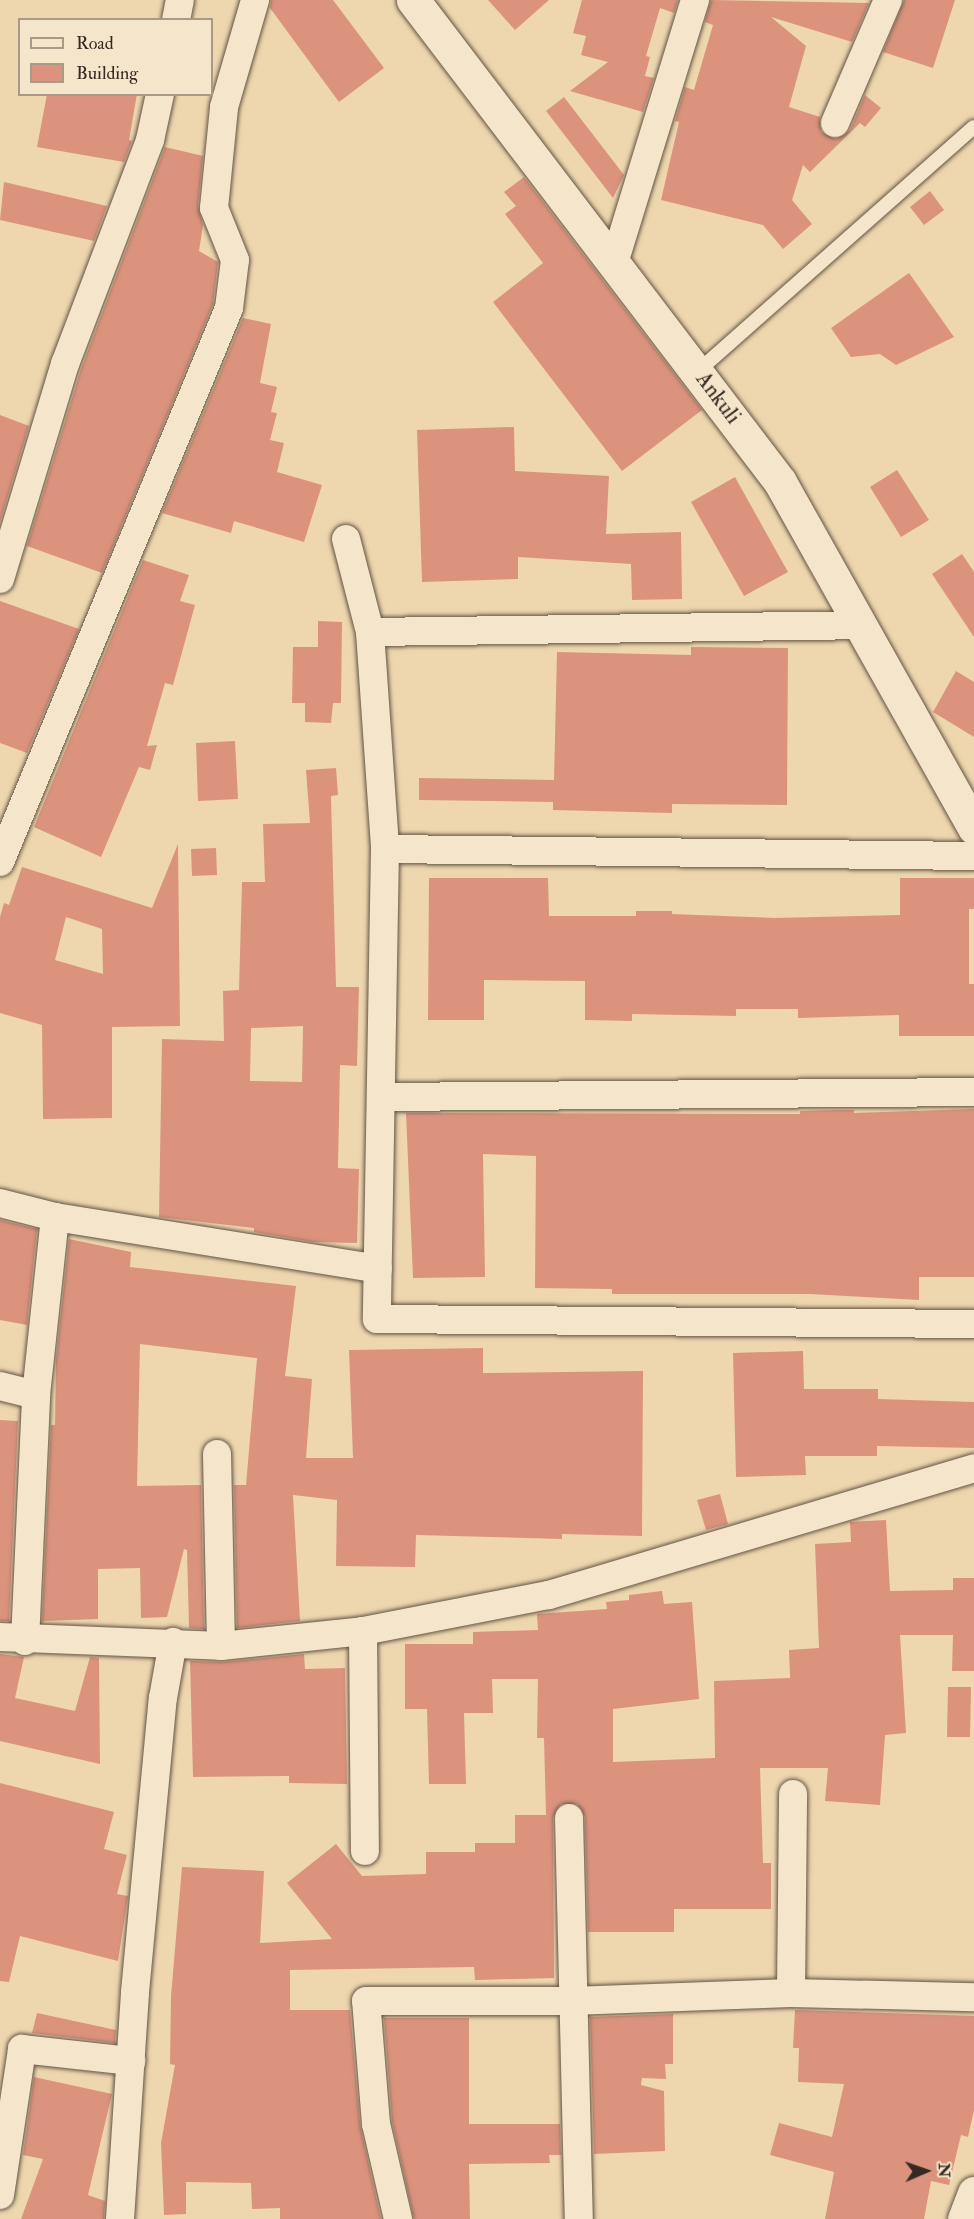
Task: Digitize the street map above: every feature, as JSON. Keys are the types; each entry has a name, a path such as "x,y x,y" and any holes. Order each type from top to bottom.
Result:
{"main road":[{"name":"Ankuli","path":"413,0 615,260 780,482 974,828"}],"street":[{"path":"176,18 180,0"},
{"path":"0,862 229,308 235,260 214,208 224,107 255,0"},
{"path":"615,260 695,0"},
{"path":"835,123 888,0"},
{"path":"0,579 65,364 150,140 160,96"},
{"path":"346,539 370,632 385,849 377,1319 974,1324"},
{"path":"370,632 860,625"},
{"path":"385,849 974,856"},
{"path":"381,1096 974,1092"},
{"path":"0,1203 55,1217 378,1269"},
{"path":"55,1217 12,1639 173,1642 221,1646 363,1631 549,1595 974,1468"},
{"path":"0,1386 36,1395"},
{"path":"217,1454 221,1646"},
{"path":"363,1631 365,1851"},
{"path":"120,2219 131,2061 162,1710 173,1642"},
{"path":"791,1993 793,1794"},
{"path":"569,1818 571,2001 579,2219"},
{"path":"398,2219 376,2124 366,2001 571,2001 791,1993 974,1997"},
{"path":"0,2195 22,2049 131,2061"}],"lane":[{"path":"698,371 974,127"}],"building":[{"path":"271,0 333,0 384,68 339,102 270,8"},
{"path":"488,0 549,0 515,30"},
{"path":"582,0 678,0 674,13 660,8 646,56 650,57 645,76 654,78 643,112 570,91 608,62 581,55 586,36 573,33"},
{"path":"711,0 869,3 852,42 771,17 806,46 789,107 820,117 821,132 836,139 850,130 865,95 881,108 865,127 860,123 810,172 803,165 792,200 812,224 783,249 763,225 661,200 679,122 675,121 685,87 694,90 713,25 705,22"},
{"path":"904,0 955,0 933,68 883,52"},
{"path":"47,96 137,96 129,140 132,141 124,162 37,147"},
{"path":"564,97 624,175 613,198 546,111"},
{"path":"165,147 203,156 198,206 203,225 199,251 218,262 213,304 102,573 27,546 81,369"},
{"path":"524,177 702,410 622,471 493,302 543,263 505,214 516,206 504,192"},
{"path":"4,182 107,206 94,241 0,220"},
{"path":"930,191 944,210 924,225 910,207"},
{"path":"909,273 954,337 896,365 880,354 851,357 831,328"},
{"path":"243,318 271,324 260,383 277,387 271,412 277,413 270,440 284,443 277,472 322,485 304,542 234,521 231,533 162,513"},
{"path":"0,415 29,426 0,522"},
{"path":"514,427 515,471 609,476 606,534 681,532 682,599 632,600 631,564 518,557 518,579 422,582 417,430"},
{"path":"897,470 929,520 901,537 870,487"},
{"path":"735,477 788,572 744,596 691,502"},
{"path":"962,554 974,572 974,637 932,574"},
{"path":"143,560 189,575 180,601 195,605 173,685 165,683 147,746 157,745 150,770 139,767 101,857 34,827"},
{"path":"0,601 79,629 27,753 0,743"},
{"path":"318,621 342,622 341,703 333,703 331,723 305,722 305,703 292,703 293,647 318,647"},
{"path":"691,647 788,648 787,805 672,804 672,813 553,810 553,802 419,800 419,778 554,780 557,652 691,655"},
{"path":"956,671 974,682 974,737 933,712"},
{"path":"235,741 238,799 198,801 196,743"},
{"path":"336,768 338,795 331,796 336,987 359,987 357,1066 340,1065 338,1168 359,1169 357,1243 313,1242 254,1232 254,1228 159,1217 162,1039 224,1041 223,991 239,990 242,882 265,882 263,824 310,823 306,770","holes":["303,1026 302,1082 250,1081 251,1028"]},
{"path":"178,844 180,1026 112,1027 112,1118 43,1119 42,1025 0,1013 0,917 4,903 9,905 22,867 152,908","holes":["66,917 102,929 103,974 55,960"]},
{"path":"216,848 217,875 192,876 191,849"},
{"path":"429,878 548,878 549,916 636,916 636,911 672,911 672,914 775,918 900,915 900,878 974,878 974,909 969,909 969,984 974,984 974,1036 899,1036 899,1015 798,1018 798,1009 736,1009 736,1016 632,1014 632,1021 585,1020 585,981 484,980 484,1020 428,1020"},
{"path":"974,1109 974,1277 919,1277 919,1300 810,1294 612,1294 612,1289 535,1288 536,1156 483,1154 485,1277 413,1278 406,1113 800,1114 800,1111 854,1110 854,1113"},
{"path":"0,1220 37,1229 27,1325 0,1320"},
{"path":"69,1239 131,1252 130,1267 296,1286 285,1376 312,1379 306,1458 353,1458 349,1350 483,1348 483,1373 643,1371 642,1536 562,1534 562,1539 416,1535 415,1567 336,1566 337,1500 293,1495 300,1621 237,1628 234,1485 246,1485 257,1358 140,1344 137,1486 201,1485 204,1629 189,1628 187,1550 184,1549 167,1617 141,1618 140,1568 98,1569 98,1619 42,1621 51,1425 55,1425 56,1360"},
{"path":"803,1351 804,1389 878,1389 878,1399 974,1402 974,1448 877,1446 877,1456 805,1456 806,1475 736,1477 733,1353"},
{"path":"0,1420 18,1421 9,1621 0,1621"},
{"path":"720,1494 728,1524 706,1530 697,1500"},
{"path":"886,1520 890,1591 953,1590 953,1578 974,1578 974,1671 952,1671 953,1635 900,1635 906,1733 885,1735 880,1805 825,1801 828,1768 760,1768 763,1863 771,1863 771,1909 674,1909 674,1932 588,1932 585,1817 577,1804 561,1804 553,1818 554,1978 475,1980 474,1967 290,1970 290,2010 350,2010 360,2125 381,2219 280,2219 280,2208 252,2209 251,2183 186,2182 186,2214 164,2215 161,2143 175,2065 170,2064 171,1996 182,1867 264,1871 260,1943 332,1939 287,1883 336,1844 362,1876 426,1874 426,1852 475,1852 475,1843 515,1843 515,1815 546,1815 544,1738 537,1738 538,1679 492,1679 493,1713 464,1713 466,1784 429,1784 427,1709 405,1709 405,1644 473,1644 473,1632 538,1630 537,1614 607,1609 606,1602 629,1600 629,1595 662,1591 664,1604 692,1602 699,1699 613,1709 613,1762 715,1758 714,1681 790,1678 789,1650 819,1648 815,1544 851,1542 850,1522"},
{"path":"0,1654 24,1657 15,1698 75,1711 90,1657 99,1658 100,1764 0,1741"},
{"path":"304,1654 305,1669 345,1668 347,1784 289,1783 289,1776 193,1777 190,1661 223,1662"},
{"path":"948,1687 971,1687 970,1737 947,1737"},
{"path":"0,1783 114,1812 104,1849 127,1855 117,1894 128,1896 118,1961 20,1936 9,1982 0,1981"},
{"path":"795,2010 974,2016 974,2110 968,2137 961,2135 949,2185 931,2181 924,2219 825,2219 834,2172 770,2155 779,2123 832,2137 844,2084 798,2082 799,2048 793,2048"},
{"path":"37,2013 116,2030 115,2043 32,2033"},
{"path":"673,2014 673,2064 665,2064 666,2079 642,2078 641,2085 664,2091 665,2151 594,2154 590,2017"},
{"path":"384,2018 469,2018 469,2124 560,2124 561,2155 549,2155 550,2163 469,2164 470,2219 414,2219 392,2121"},
{"path":"34,2077 112,2094 88,2195 105,2201 104,2219 21,2219 43,2159 23,2155"}]}
